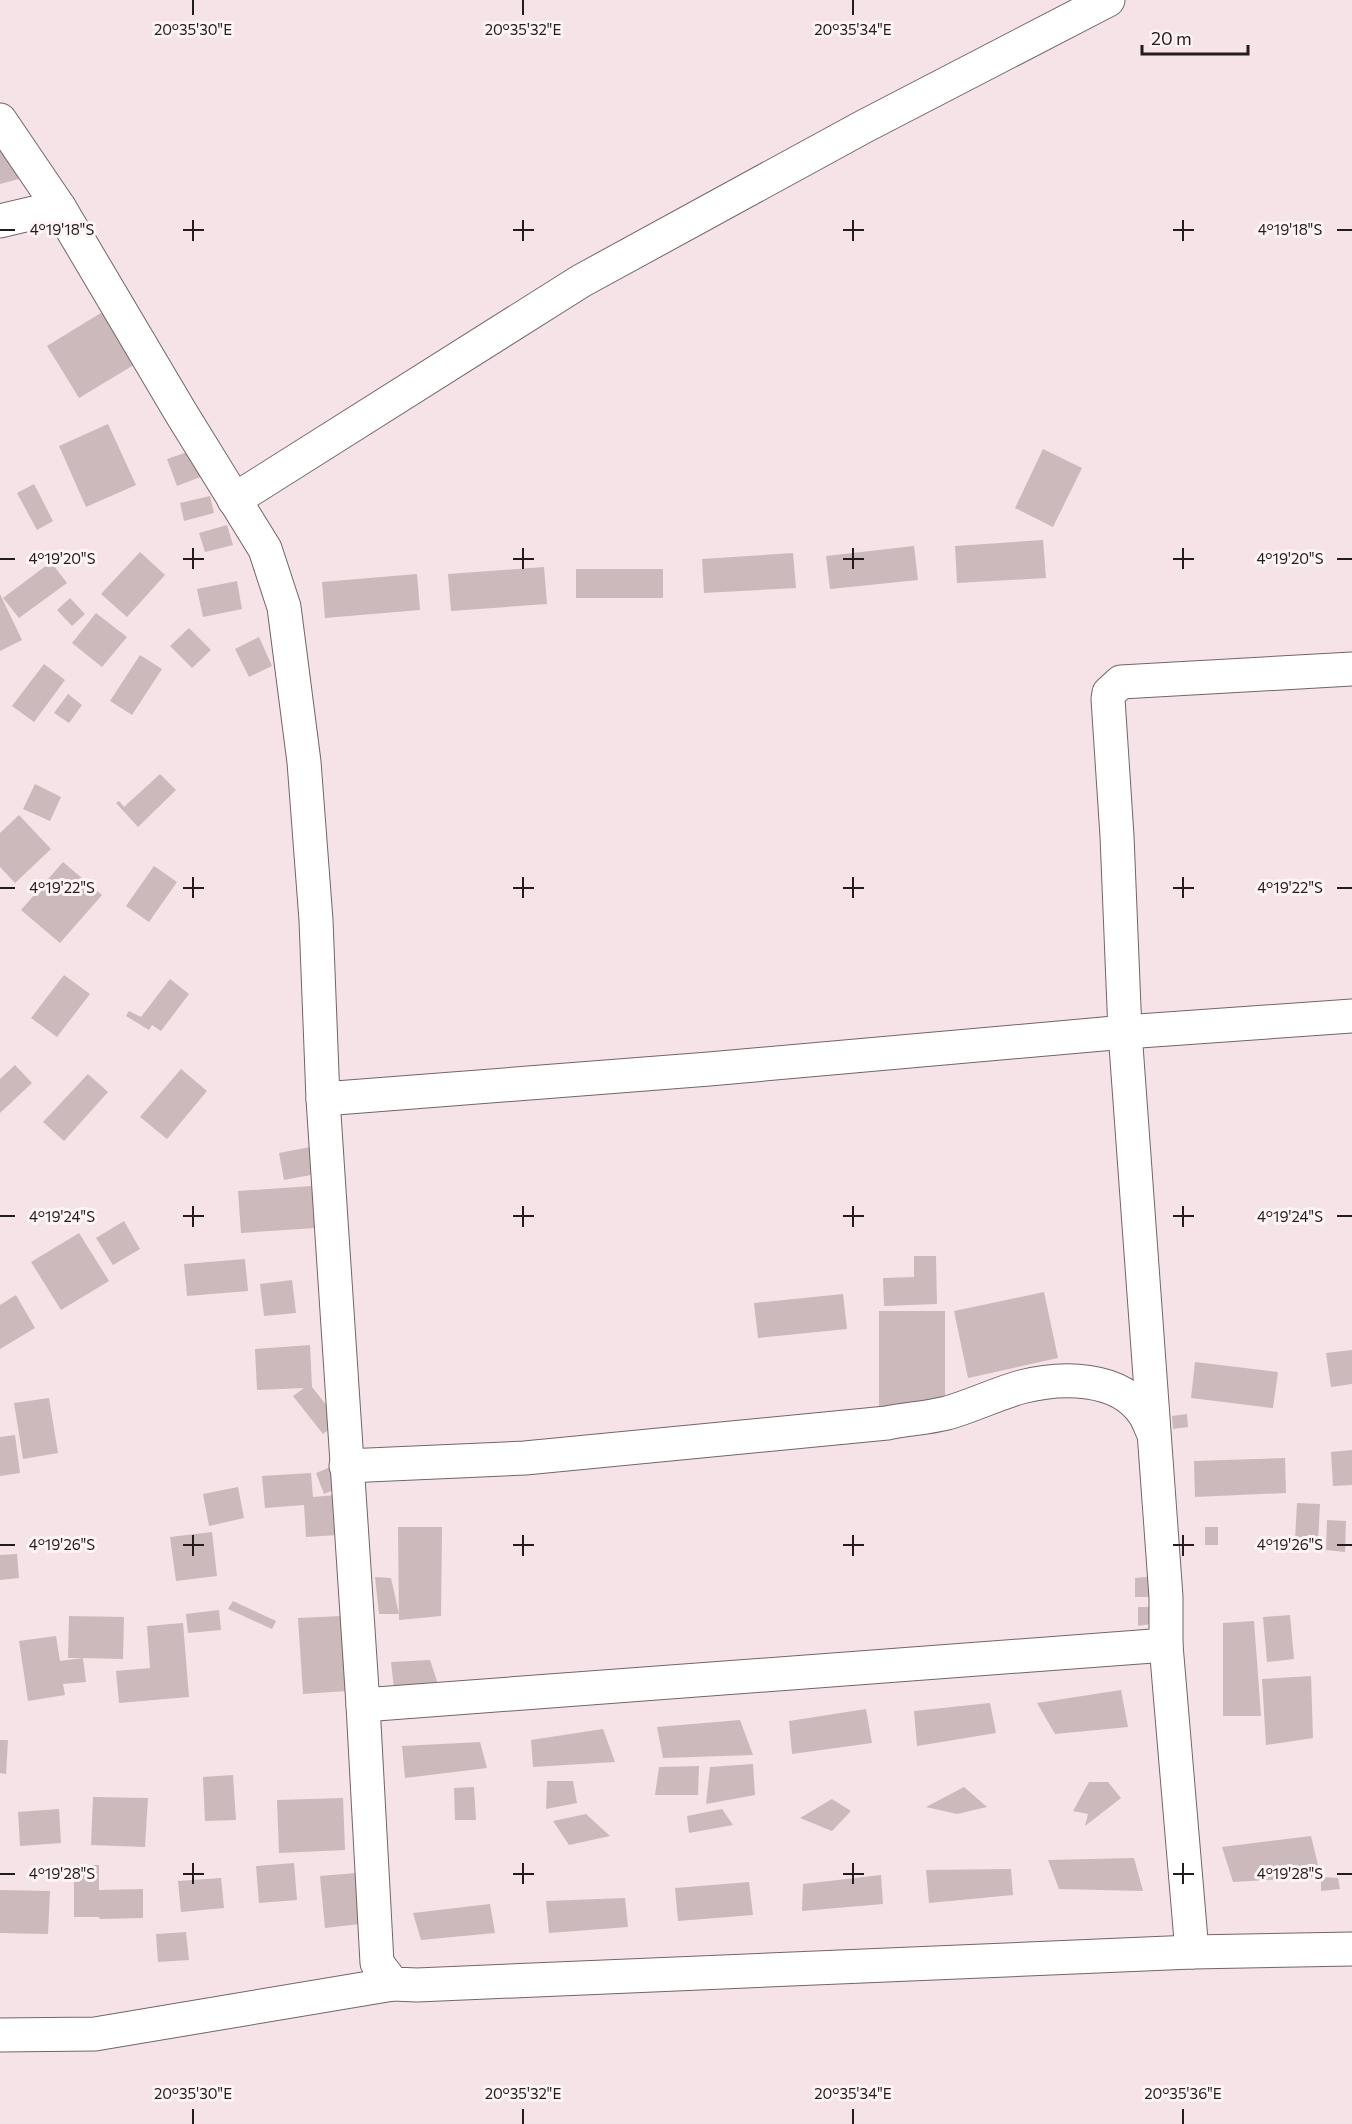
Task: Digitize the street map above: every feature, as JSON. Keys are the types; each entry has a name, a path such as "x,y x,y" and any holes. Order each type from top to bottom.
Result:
{"street":[{"path":"234,500 581,281 863,127 1108,0"},
{"path":"0,120 58,207 265,549 284,607 304,762 316,920 323,1099 363,1706 377,1964 393,1984"},
{"path":"0,222 58,207"},
{"path":"1192,1952 1166,1645 1166,1597 1125,1032 1109,693 1120,682 1352,669"},
{"path":"323,1099 709,1069 1125,1032 1352,1016"},
{"path":"346,1466 525,1458 887,1423 945,1413 1023,1387 1063,1381 1093,1383 1115,1389 1133,1401 1144,1414 1153,1431"},
{"path":"363,1706 1166,1645"},
{"path":"0,2035 95,2034 393,1984 417,1985 1192,1952 1352,1949"}],"building":[{"path":"5,131 19,179 0,184 0,132"},
{"path":"104,311 137,363 79,398 47,346"},
{"path":"108,424 136,485 86,507 59,446"},
{"path":"1043,449 1082,468 1053,527 1015,508"},
{"path":"193,450 203,476 177,486 167,459"},
{"path":"34,484 53,521 37,530 17,493"},
{"path":"210,496 214,513 184,521 180,503"},
{"path":"227,525 233,545 205,552 199,533"},
{"path":"1043,540 1046,578 957,583 955,546"},
{"path":"914,546 918,580 830,589 826,556"},
{"path":"140,552 165,575 127,617 101,594"},
{"path":"793,553 796,588 704,593 702,559"},
{"path":"51,562 67,583 19,618 3,598"},
{"path":"544,567 547,604 451,611 448,574"},
{"path":"576,569 663,569 663,598 576,598"},
{"path":"417,574 420,610 325,618 322,582"},
{"path":"237,581 242,609 203,617 197,589"},
{"path":"0,594 22,640 0,651"},
{"path":"70,598 85,614 72,626 57,610"},
{"path":"96,613 127,637 102,667 72,643"},
{"path":"189,628 211,650 192,668 170,646"},
{"path":"259,637 272,666 249,677 235,649"},
{"path":"140,655 162,669 132,715 110,701"},
{"path":"44,664 65,680 34,722 12,706"},
{"path":"68,694 82,705 69,723 54,713"},
{"path":"160,774 176,790 138,827 116,803 119,801 124,807"},
{"path":"35,784 61,797 50,821 23,809"},
{"path":"19,815 51,849 15,883 0,867 0,833"},
{"path":"63,862 102,895 60,943 21,910"},
{"path":"154,866 177,882 149,922 126,906"},
{"path":"64,975 90,994 57,1037 31,1018"},
{"path":"170,979 189,994 161,1031 152,1025 149,1030 126,1016 129,1011 141,1017"},
{"path":"15,1065 32,1083 0,1113 0,1079"},
{"path":"181,1069 207,1091 167,1139 140,1117"},
{"path":"88,1074 108,1092 64,1141 43,1122"},
{"path":"310,1147 316,1174 284,1180 279,1153"},
{"path":"312,1186 315,1228 241,1233 238,1191"},
{"path":"124,1221 140,1249 113,1265 96,1238"},
{"path":"79,1233 109,1281 61,1310 31,1262"},
{"path":"914,1256 936,1256 937,1304 884,1306 883,1278 914,1277"},
{"path":"245,1259 248,1291 187,1296 184,1264"},
{"path":"292,1280 296,1313 264,1316 260,1284"},
{"path":"1044,1292 1058,1358 968,1378 954,1311"},
{"path":"843,1294 847,1329 758,1338 754,1303"},
{"path":"16,1295 35,1328 0,1349 0,1305"},
{"path":"879,1311 945,1311 945,1407 879,1407"},
{"path":"310,1345 312,1387 339,1421 323,1434 293,1396 304,1388 257,1390 255,1349"},
{"path":"1352,1350 1352,1384 1331,1387 1326,1353"},
{"path":"1195,1362 1278,1372 1273,1408 1191,1398"},
{"path":"49,1398 58,1453 23,1459 14,1403"},
{"path":"1187,1414 1188,1427 1173,1429 1172,1416"},
{"path":"15,1435 20,1473 0,1476 0,1437"},
{"path":"1352,1450 1352,1485 1333,1486 1331,1452"},
{"path":"1285,1458 1286,1493 1195,1497 1194,1461"},
{"path":"333,1466 341,1487 324,1494 316,1473"},
{"path":"311,1473 313,1497 335,1495 338,1535 306,1537 304,1505 265,1508 262,1476"},
{"path":"238,1487 244,1518 209,1526 203,1494"},
{"path":"1297,1503 1320,1504 1318,1542 1295,1540"},
{"path":"1327,1520 1346,1521 1345,1552 1326,1550"},
{"path":"398,1527 442,1527 441,1616 399,1620"},
{"path":"1205,1527 1218,1527 1218,1545 1205,1545"},
{"path":"212,1532 217,1576 176,1581 170,1537"},
{"path":"17,1554 19,1578 0,1580 0,1555"},
{"path":"1157,1576 1154,1597 1135,1597 1135,1578"},
{"path":"375,1577 391,1578 399,1614 379,1614"},
{"path":"233,1601 276,1621 272,1629 228,1609"},
{"path":"1138,1607 1157,1607 1157,1623 1138,1626"},
{"path":"219,1610 221,1630 188,1633 186,1614"},
{"path":"1290,1615 1294,1659 1267,1662 1263,1617"},
{"path":"69,1616 124,1617 123,1659 68,1658"},
{"path":"342,1616 347,1691 303,1694 298,1618"},
{"path":"1254,1621 1261,1716 1223,1716 1223,1623"},
{"path":"183,1623 189,1697 119,1703 116,1671 150,1668 147,1626"},
{"path":"56,1636 60,1661 83,1658 86,1682 63,1684 65,1695 28,1701 19,1641"},
{"path":"430,1660 439,1687 394,1689 391,1662"},
{"path":"1311,1676 1313,1738 1266,1745 1262,1679"},
{"path":"1121,1690 1128,1727 1055,1734 1037,1703"},
{"path":"990,1703 996,1733 917,1746 914,1711"},
{"path":"866,1709 872,1743 792,1754 789,1721"},
{"path":"740,1720 753,1755 663,1758 657,1727"},
{"path":"603,1729 615,1762 533,1767 531,1740"},
{"path":"0,1740 8,1740 6,1774 0,1773"},
{"path":"480,1742 487,1768 405,1778 402,1746"},
{"path":"753,1764 755,1795 706,1804 710,1767"},
{"path":"699,1766 698,1795 655,1795 659,1767"},
{"path":"233,1775 236,1820 205,1821 203,1777"},
{"path":"547,1781 573,1781 577,1803 546,1809"},
{"path":"1089,1782 1108,1782 1121,1798 1085,1826 1088,1814 1073,1811"},
{"path":"474,1787 476,1820 455,1820 454,1788"},
{"path":"964,1787 987,1807 957,1814 926,1807"},
{"path":"93,1797 148,1798 145,1847 91,1845"},
{"path":"343,1798 345,1850 279,1853 277,1800"},
{"path":"832,1799 851,1811 832,1831 800,1818"},
{"path":"59,1809 61,1843 20,1846 18,1812"},
{"path":"722,1809 733,1825 689,1833 687,1816"},
{"path":"586,1814 610,1836 569,1845 553,1821"},
{"path":"1311,1836 1321,1877 1233,1882 1222,1847"},
{"path":"1134,1858 1143,1891 1059,1889 1048,1860"},
{"path":"294,1863 297,1900 259,1903 256,1866"},
{"path":"74,1865 99,1865 99,1890 143,1889 143,1918 74,1917"},
{"path":"1011,1869 1013,1895 929,1903 926,1870"},
{"path":"356,1873 360,1924 325,1928 320,1876"},
{"path":"881,1875 883,1904 802,1911 803,1884"},
{"path":"1321,1877 1338,1878 1340,1889 1321,1891"},
{"path":"221,1878 224,1908 181,1912 178,1881"},
{"path":"749,1882 753,1915 678,1921 675,1888"},
{"path":"0,1890 50,1891 48,1934 0,1933"},
{"path":"625,1898 628,1927 549,1933 546,1901"},
{"path":"490,1904 495,1933 421,1940 413,1913"},
{"path":"186,1932 189,1960 158,1962 156,1934"}]}
